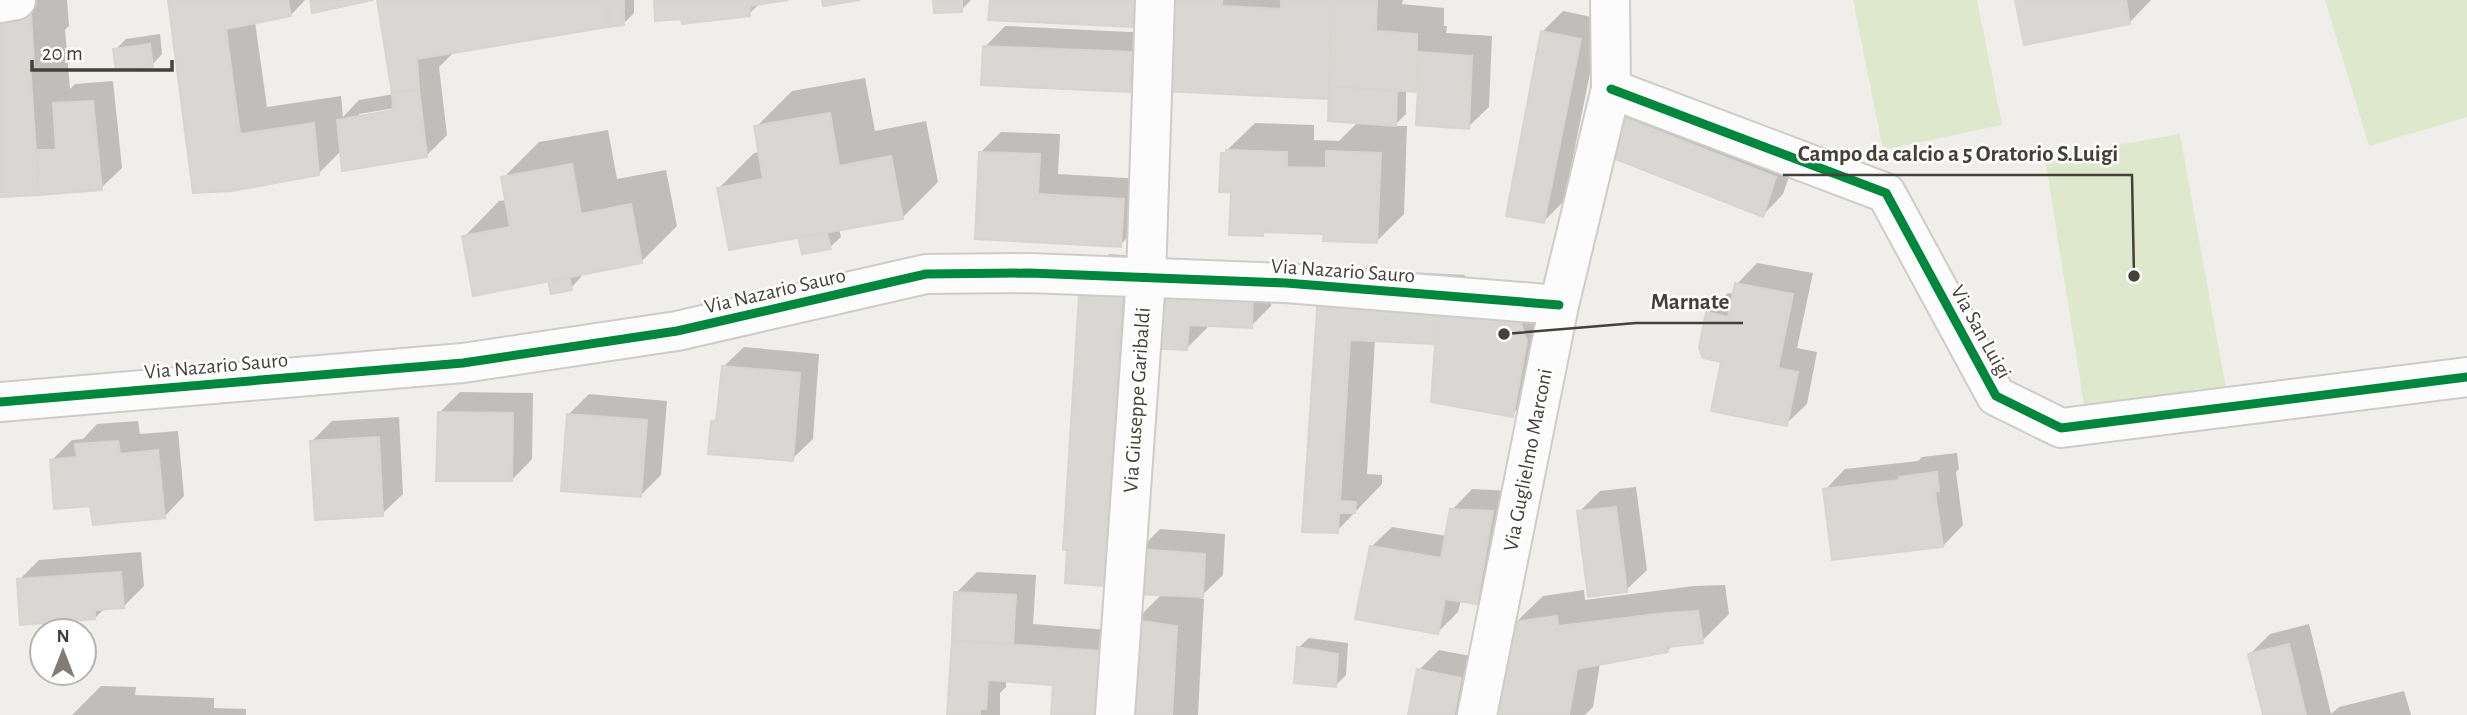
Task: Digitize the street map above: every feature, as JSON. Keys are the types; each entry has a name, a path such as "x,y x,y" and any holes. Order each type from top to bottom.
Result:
{"street":[{"path":"0,3 16,0"},
{"name":"Via Giuseppe Garibaldi","path":"1115,715 1146,278 1155,0"},
{"name":"Via Guglielmo Marconi","path":"1477,715 1559,305 1611,89 1610,0"},
{"name":"Via San Luigi","path":"1611,89 1886,193 1996,396 2061,428 2467,377"},
{"name":"Via Nazario Sauro","path":"0,402 463,362 677,331 926,274 1029,273 1286,284 1559,305"}],"green space":[{"path":"1853,0 1977,0 2002,125 1883,150"},
{"path":"2325,0 2467,0 2467,117 2369,146"},
{"path":"2180,134 2227,394 2085,411 2045,158"}],"building":[{"path":"168,0 288,0 291,16 226,29 240,134 314,123 319,175 232,191 193,193"},
{"path":"310,0 373,0 312,13"},
{"path":"377,0 608,0 608,27 417,59 419,89 392,93"},
{"path":"608,0 624,0 624,25 608,27"},
{"path":"654,0 788,0 750,6 750,16 682,24 681,19 655,21"},
{"path":"822,0 860,0 823,6"},
{"path":"933,0 962,0 962,12 934,13"},
{"path":"990,0 1134,0 1132,27 988,20"},
{"path":"1167,0 1222,0 1222,6 1281,9 1281,0 1333,0 1328,99 1163,91"},
{"path":"1333,0 1377,0 1376,31 1417,34 1417,52 1420,52 1417,92 1329,86"},
{"path":"2015,0 2126,0 2130,24 2024,45"},
{"path":"31,14 34,63 30,64 39,195 0,197 0,18"},
{"path":"1541,31 1581,39 1544,223 1506,216"},
{"path":"150,44 153,67 116,71 113,49"},
{"path":"983,46 1131,52 1130,92 981,85"},
{"path":"1420,52 1472,56 1469,129 1416,125"},
{"path":"1329,86 1397,91 1396,126 1328,121"},
{"path":"419,89 427,157 342,171 337,120 393,110 392,93"},
{"path":"93,101 102,190 39,195 36,150 56,150 53,103"},
{"path":"830,113 839,166 891,156 903,219 729,250 717,188 763,179 754,126"},
{"path":"1617,115 1776,177 1763,217 1600,153"},
{"path":"1226,150 1287,152 1287,167 1323,168 1326,168 1326,151 1381,153 1377,243 1323,241 1324,234 1263,232 1263,236 1229,235 1231,192 1219,192 1221,153 1226,153"},
{"path":"979,152 1040,154 1038,194 1124,199 1121,247 975,239"},
{"path":"572,164 581,214 631,204 642,263 473,296 462,236 510,227 501,177"},
{"path":"827,233 831,249 802,254 798,237"},
{"path":"569,277 572,290 551,294 548,281"},
{"path":"1080,281 1123,284 1105,586 1065,583 1067,550 1063,550"},
{"path":"1735,283 1793,294 1778,368 1798,372 1787,426 1711,411 1721,362 1703,358 1699,348 1706,312 1728,317"},
{"path":"1151,288 1253,293 1252,328 1189,325 1187,350 1147,348"},
{"path":"1318,295 1438,302 1435,344 1350,340 1340,501 1356,502 1355,513 1339,513 1338,533 1302,532"},
{"path":"1438,302 1520,321 1527,341 1513,417 1431,402"},
{"path":"722,366 800,373 793,461 708,454 711,421 716,422"},
{"path":"438,412 513,413 512,481 436,481"},
{"path":"567,414 647,420 641,497 561,491"},
{"path":"379,437 383,516 315,520 310,441"},
{"path":"118,441 120,454 158,450 165,518 93,525 90,506 54,509 50,460 77,457 75,444"},
{"path":"1937,472 1939,491 1935,492 1943,547 1832,560 1823,489 1900,480 1899,477"},
{"path":"1616,507 1627,592 1588,597 1577,511"},
{"path":"1450,509 1493,511 1477,604 1445,599 1438,634 1355,619 1370,546 1441,558"},
{"path":"1137,549 1205,554 1203,597 1135,594"},
{"path":"121,572 124,608 95,610 95,617 28,617 28,624 20,625 17,579"},
{"path":"954,592 1016,595 1013,644 952,640"},
{"path":"1698,611 1703,643 1667,647 1668,652 1577,669 1569,715 1496,715 1514,622 1557,616 1558,626"},
{"path":"1134,620 1177,626 1172,715 1129,715"},
{"path":"952,640 1101,651 1097,715 1051,715 1053,685 988,680 986,709 980,709 980,715 947,715"},
{"path":"2289,644 2306,715 2263,715 2248,654"},
{"path":"1297,647 1338,654 1336,687 1294,683"},
{"path":"1417,669 1461,678 1454,715 1408,715"}],"cycle path":[{"path":"1611,89 1886,193 1996,396 2061,428 2467,377"},
{"path":"0,402 463,363 677,331 926,274 1029,273 1286,283 1559,305"}],"place":[{"name":"Campo da calcio a 5 Oratorio S.Luigi","path":"2134,276"},
{"name":"Marnate","path":"1504,334"}]}
